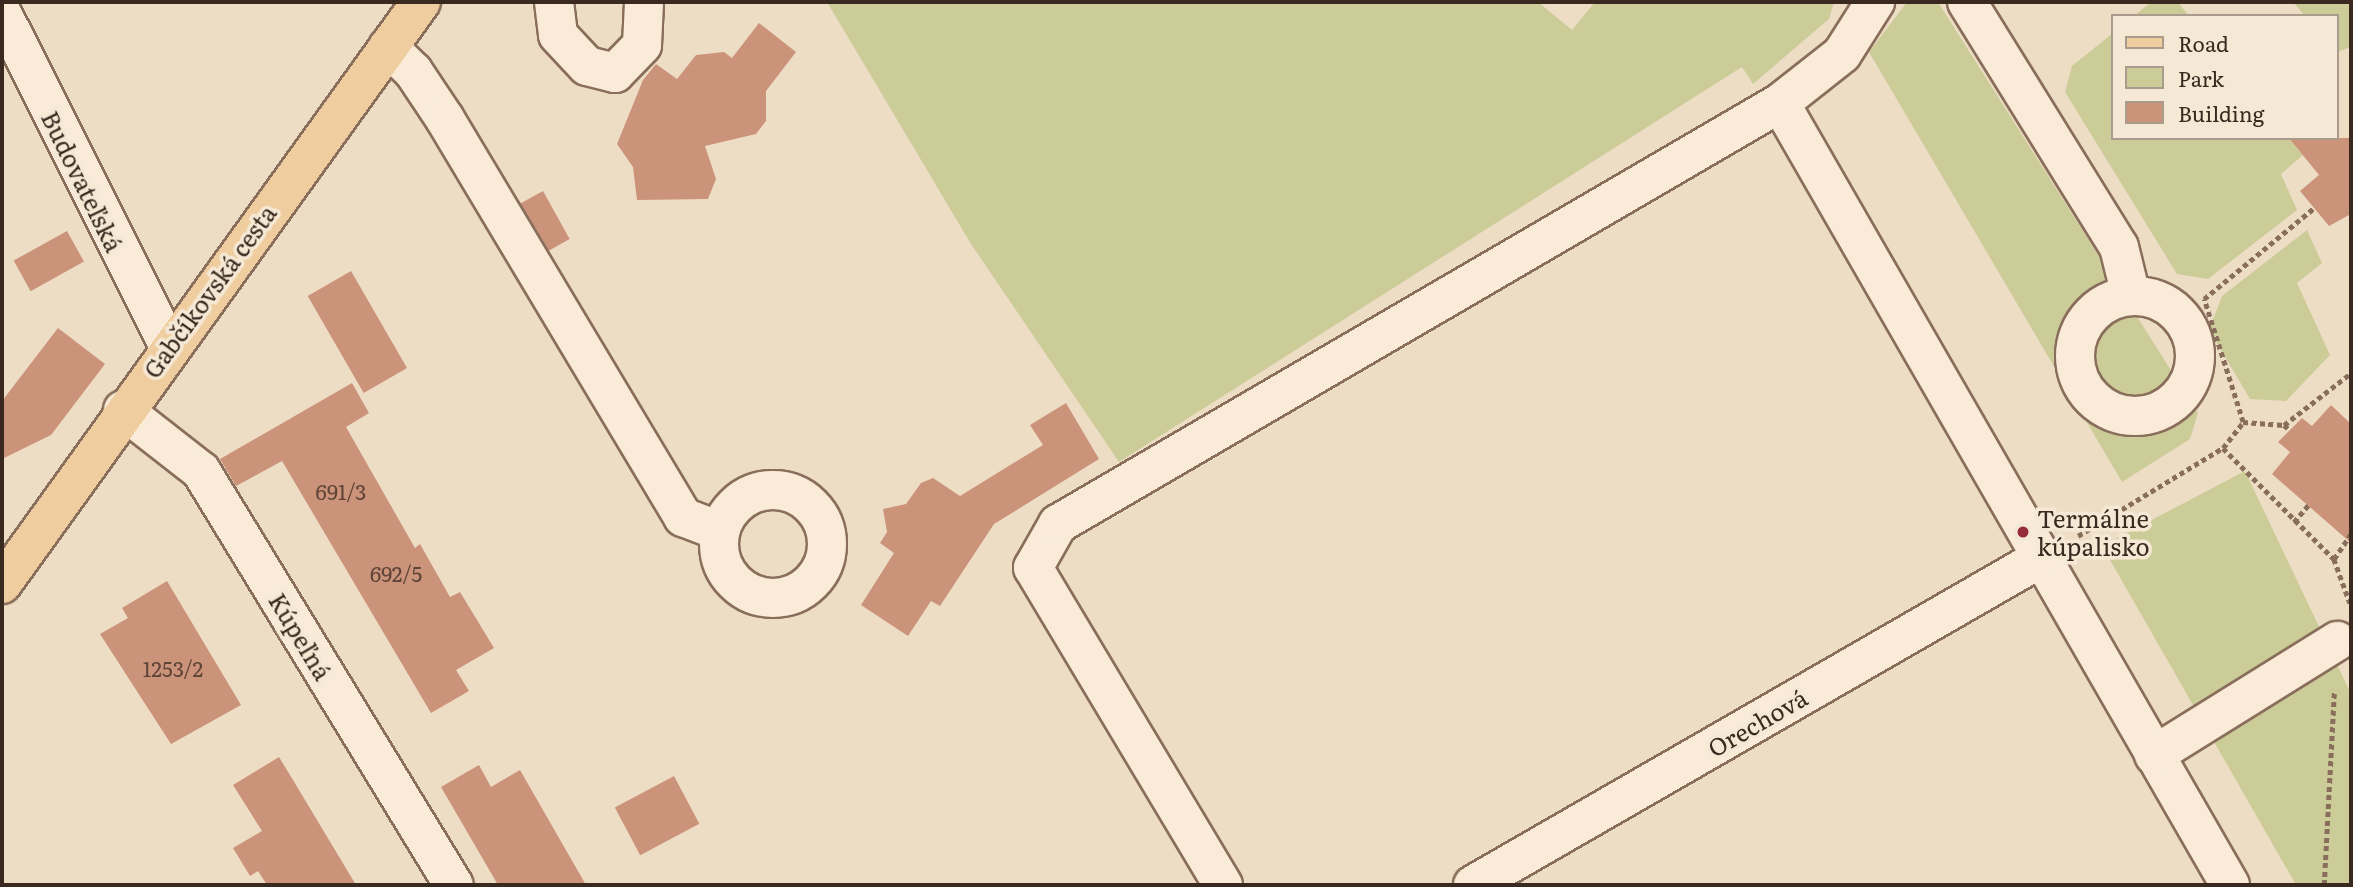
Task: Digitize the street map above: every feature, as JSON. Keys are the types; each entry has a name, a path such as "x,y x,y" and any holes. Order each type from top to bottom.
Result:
{"main road":[{"name":"Gabčíkovská cesta","path":"2,584 123,410 421,2"}],"street":[{"path":"554,2 558,35 587,66 615,72 642,46 644,2"},
{"path":"1223,885 1033,568 1058,524 1780,103 1842,54 1875,2"},
{"path":"1967,2 2119,247 2131,296"},
{"name":"Budovateľská","path":"2,13 169,347"},
{"path":"388,47 413,71 445,119 683,517 720,531"},
{"path":"1780,103 2230,885"},
{"name":"Kúpeľná","path":"123,410 201,471 454,885"},
{"name":"Orechová","path":"1473,885 2041,558"},
{"path":"2154,755 2344,624"}],"path":[{"path":"2242,422 2204,299 2314,208"},
{"path":"2284,425 2351,373"},
{"path":"2041,558 2223,448 2242,422"},
{"path":"2242,422 2284,425 2290,430"},
{"path":"2223,448 2294,522 2334,559 2344,624 2324,885"},
{"path":"2294,522 2309,505"},
{"path":"2334,559 2351,534"}],"green space":[{"path":"827,2 1538,2 1572,30 1595,2 1834,2 1829,19 1753,84 1742,67 1119,462 971,244"},
{"path":"1907,2 1938,2 2198,413 2190,439 2122,482 1869,52"},
{"path":"2151,2 2178,2 2187,14 2136,14"},
{"path":"2293,2 2351,2 2351,47 2339,51 2339,14 2303,14"},
{"path":"2112,34 2112,140 2291,140 2303,155 2281,174 2297,210 2208,279 2177,274 2065,92 2072,66"},
{"path":"2307,230 2322,263 2297,283 2330,355 2286,401 2250,399 2209,330 2222,296"},
{"path":"2245,471 2351,694 2351,885 2296,885 2102,546"}],"building":[{"path":"759,23 796,52 766,91 766,121 756,134 705,146 716,179 708,199 637,200 633,167 617,144 643,80 656,64 677,79 696,55 724,52 732,58"},
{"path":"2351,138 2351,214 2329,226 2300,191 2319,175 2291,140"},
{"path":"543,191 570,239 547,252 520,204"},
{"path":"67,231 84,262 31,291 14,261"},
{"path":"351,271 407,368 364,393 308,296"},
{"path":"58,328 105,364 51,435 2,459 2,401"},
{"path":"352,383 369,413 346,427 415,548 420,544 450,597 460,592 494,648 456,670 469,691 431,713 282,461 236,486 220,459"},
{"path":"1066,403 1099,459 994,524 940,606 931,601 908,636 861,605 894,553 880,543 887,532 883,509 906,504 921,483 933,478 960,496 1043,445 1030,425"},
{"path":"2331,405 2351,424 2351,543 2272,474 2290,452 2278,442 2302,418 2312,426"},
{"path":"167,581 241,705 171,744 100,634 128,618 122,608"},
{"path":"279,757 356,885 267,885 258,871 250,876 233,848 262,831 233,785"},
{"path":"479,765 491,787 520,770 586,885 498,885 441,787"},
{"path":"674,776 699,824 640,855 615,807"}],"place":[{"name":"Termálne kúpalisko","path":"2023,532"}]}
